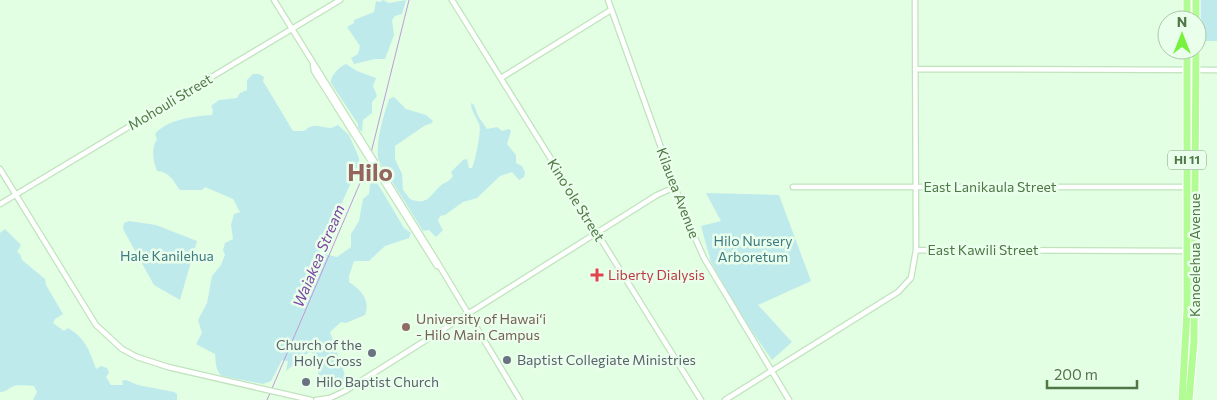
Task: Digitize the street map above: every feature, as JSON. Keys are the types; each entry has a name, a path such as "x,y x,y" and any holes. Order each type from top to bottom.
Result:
{"highway":[{"name":"Kanoelehua Avenue","path":"1189,60 1195,177 1201,187 1195,193 1194,341 1189,400"},
{"name":"Kanoelehua Avenue","path":"1182,400 1186,338 1187,187 1191,70 1194,60"},
{"path":"1194,260 1191,253 1187,251 1195,243"}],"street":[{"path":"274,0 520,400"},
{"name":"Mohouli Street","path":"0,204 340,0"},
{"name":"Kinoʻole Street","path":"452,0 701,400"},
{"name":"Kilauea Avenue","path":"608,0 675,187 704,258 789,400"},
{"path":"915,0 916,250"},
{"path":"501,78 612,10"},
{"path":"915,69 1217,70"},
{"path":"0,169 96,325 122,349 137,357 168,367 311,400"},
{"path":"316,400 330,398 345,391 657,195 675,187"},
{"name":"East Lanikaula Street","path":"793,187 1187,187"},
{"name":"East Kawili Street","path":"724,400 901,290 913,274 916,250 1187,251"}],"green space":[{"path":"383,0 389,3 406,0 402,14 395,16 392,20 394,35 385,59 375,59 354,64 351,58 358,54 360,46 347,27 354,23 354,20 374,12 376,1 380,2"},
{"path":"1198,0 1217,0 1217,41 1207,41 1207,10 1198,10"},
{"path":"346,64 357,71 376,78 373,86 377,96 372,102 372,113 363,120 362,132 331,83 332,77"},
{"path":"253,74 259,74 264,77 263,81 293,131 304,131 314,126 331,128 338,125 349,135 359,158 359,165 334,220 319,244 320,253 337,257 351,247 351,234 359,221 363,199 369,194 371,178 375,179 404,228 411,233 409,238 385,246 369,261 354,261 349,282 357,288 367,304 365,315 346,323 341,322 330,332 346,378 344,382 327,390 323,389 320,380 319,364 314,354 309,352 286,371 288,361 282,360 271,381 263,384 222,376 217,369 215,354 196,344 202,333 198,320 207,303 212,276 221,265 225,255 223,250 225,243 233,239 231,225 234,214 240,212 233,199 205,187 202,190 180,190 168,175 157,171 153,155 157,139 155,134 173,122 212,115 213,110 211,106 219,100 237,98 240,93 247,90 247,80"},
{"path":"394,97 406,109 426,115 433,121 395,146 395,159 402,174 403,190 410,199 424,201 428,199 453,176 451,172 463,160 467,159 469,168 472,168 478,146 480,127 471,103 474,105 478,116 487,129 497,127 502,131 509,129 511,131 507,144 516,155 516,163 522,166 525,172 524,177 519,180 512,172 500,176 477,198 463,202 445,215 440,216 438,221 443,230 436,237 429,230 423,231 378,159 378,144 382,121 389,99"},
{"name":"Hilo Nursery Arboretum","path":"706,193 779,195 811,281 758,305 792,342 772,360 735,307 711,262 701,226 721,221"},
{"name":"Hale Kanilehua","path":"129,221 156,225 197,241 180,300 154,285 123,229 124,223"},
{"path":"5,229 21,245 17,252 22,260 45,279 46,285 63,314 55,319 53,323 64,331 68,328 79,336 89,351 96,369 101,366 107,368 109,373 106,377 111,385 123,385 122,381 126,380 138,385 174,392 177,394 177,400 33,400 37,392 34,386 23,385 14,386 0,392 0,233"}],"waterway":[{"name":"Waiakea Stream","path":"371,153 409,0"},
{"name":"Waiakea Stream","path":"267,400 369,162"}],"place":[{"name":"Liberty Dialysis","path":"597,275"},
{"name":"University of Hawaiʻi - Hilo Main Campus","path":"406,327"},
{"name":"Church of the Holy Cross","path":"372,353"},
{"name":"Baptist Collegiate Ministries","path":"507,360"},
{"name":"Hilo Baptist Church","path":"306,382"}],"district":[{"name":"Hilo","path":"370,173"}]}
